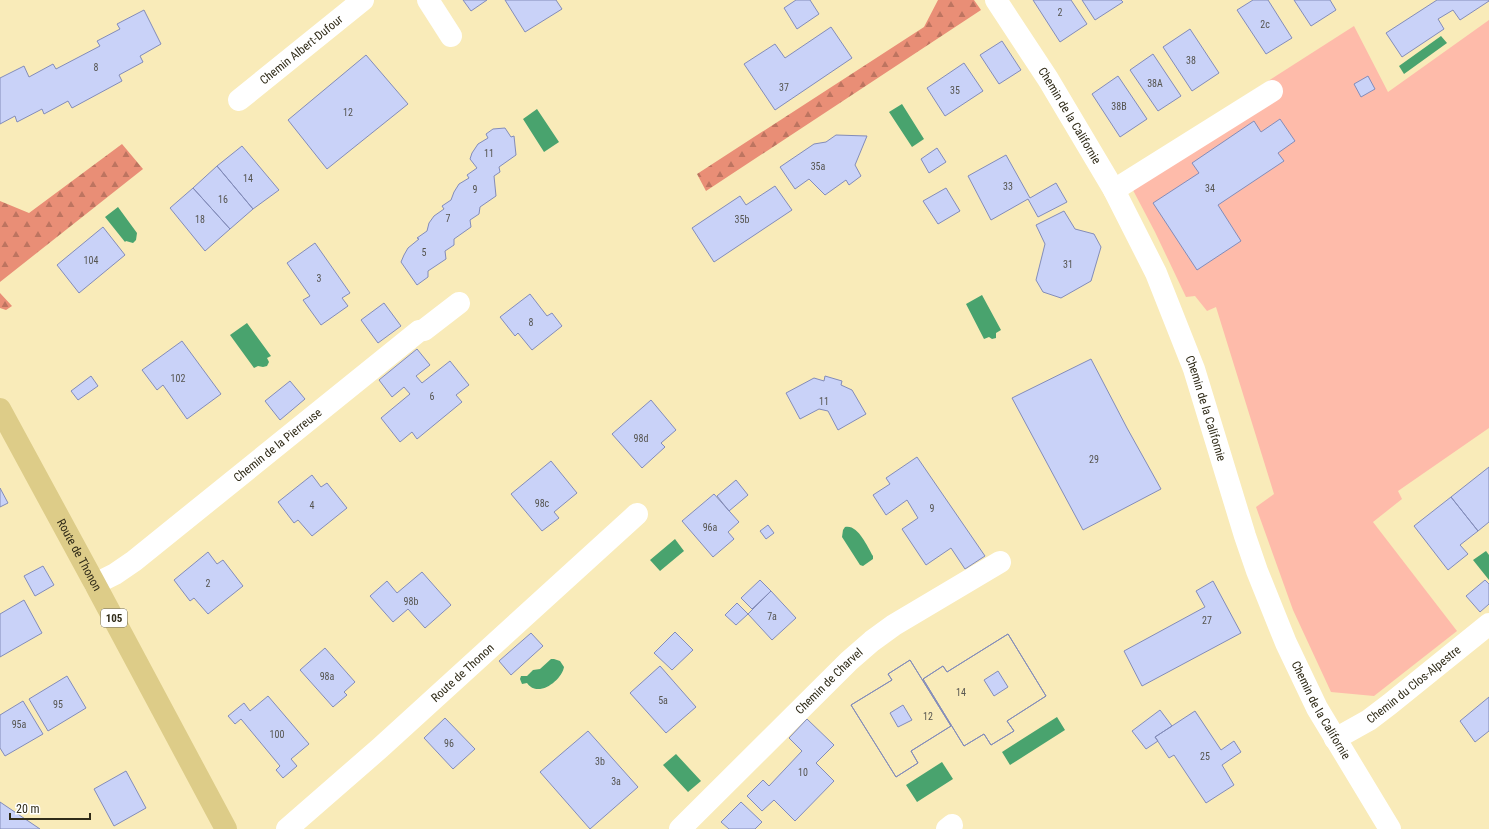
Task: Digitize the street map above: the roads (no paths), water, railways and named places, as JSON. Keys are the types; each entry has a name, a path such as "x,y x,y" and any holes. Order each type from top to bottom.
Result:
{"main road":[{"name":"Route de Thonon","path":"0,409 226,829"}],"street":[{"name":"Chemin Albert-Dufour","path":"239,100 363,0"},
{"path":"428,0 451,36"},
{"name":"Chemin de la Californie","path":"996,0 1048,79 1114,190 1156,273 1194,369 1245,536 1286,643 1317,708 1390,829"},
{"path":"1114,190 1272,91"},
{"name":"Chemin de la Pierreuse","path":"95,584 115,574 134,561 419,331 424,330 459,303"},
{"name":"Route de Thonon","path":"287,829 380,748 637,514"},
{"name":"Chemin de Charvel","path":"680,829 849,661 872,641 894,625 1000,562"},
{"name":"Chemin du Clos-Alpestre","path":"1335,739 1369,720 1489,624"}]}
